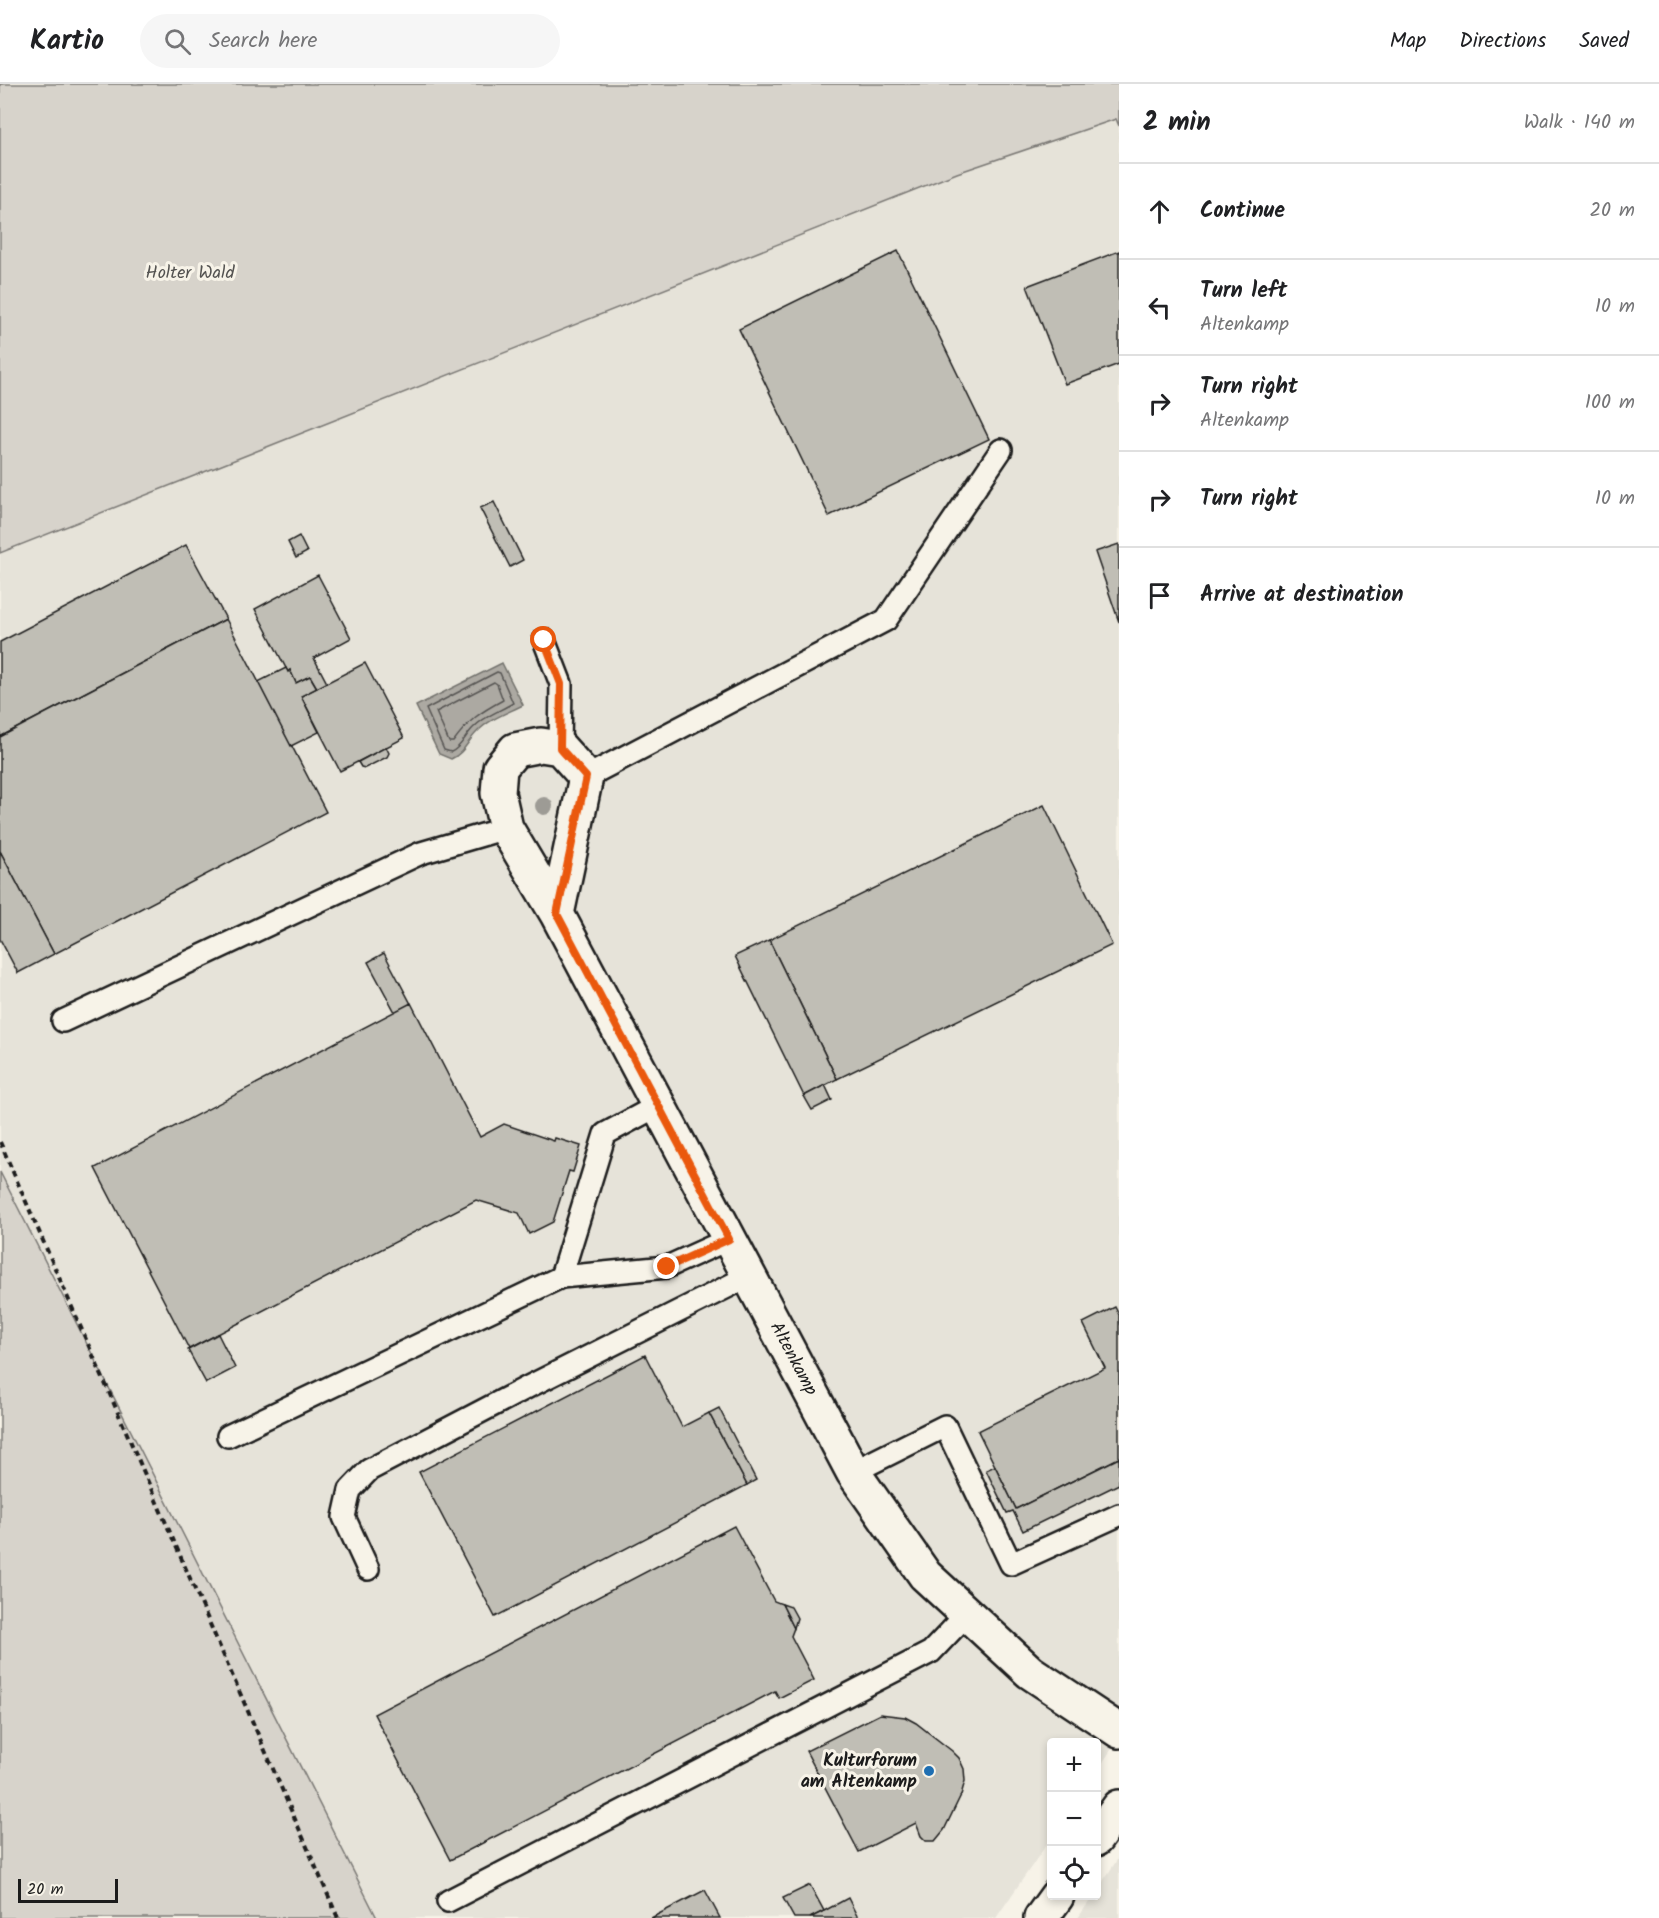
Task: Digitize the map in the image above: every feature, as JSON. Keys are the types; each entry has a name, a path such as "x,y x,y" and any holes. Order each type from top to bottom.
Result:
{"street":[{"name":"Altenkamp","path":"560,748 541,745 515,750 500,768 498,793 506,828 557,914 853,1472 925,1575 1030,1672 1119,1731"},
{"path":"557,914 586,777 560,748"},
{"path":"1101,1832 1119,1807"},
{"path":"1041,1918 1054,1900"}],"lane":[{"path":"586,777 886,620 1000,450"},
{"path":"544,640 561,684 560,748"},
{"path":"63,1021 421,853 506,828"},
{"path":"561,1277 605,1134 659,1105"},
{"path":"228,1436 561,1277 667,1267 729,1239"},
{"path":"368,1569 344,1517 350,1490 369,1470 749,1276"},
{"path":"853,1472 945,1426 1011,1564 1119,1515"},
{"path":"448,1901 931,1652 968,1614"}],"path":[{"path":"0,1142 338,1918"}],"shaded area":[{"path":"1116,119 1119,126 1119,1738 1101,1765 1101,1738 1047,1738 1047,1844 996,1918 377,1918 0,1172 0,553 957,173"},
{"path":"1119,1857 1119,1918 1078,1918 1090,1900 1101,1900 1101,1884"}],"green space":[{"name":"Holter Wald","path":"0,84 1119,84 1119,126 1116,119 957,173 0,553"},
{"path":"0,1172 377,1918 0,1918"}],"water":[{"path":"502,663 523,705 487,723 455,757 451,759 439,754 416,706"}],"building":[{"path":"898,251 989,439 829,516 739,329"},
{"path":"1119,251 1119,364 1065,384 1027,286"},
{"path":"494,502 523,560 510,567 480,508"},
{"path":"299,536 307,552 296,558 288,542"},
{"path":"1119,544 1119,622 1095,552"},
{"path":"186,545 226,619 0,737 0,642"},
{"path":"318,575 351,638 314,658 327,683 317,688 310,676 296,683 255,609"},
{"path":"226,619 326,812 54,954 0,851 0,737"},
{"path":"365,663 404,738 340,771 301,696"},
{"path":"286,668 288,672 290,670 296,683 310,676 317,688 301,696 319,732 291,746 258,682"},
{"path":"386,747 389,753 387,757 365,768 361,767 358,762"},
{"path":"1044,805 1112,945 837,1079 769,940"},
{"path":"0,851 54,954 18,973 0,939"},
{"path":"769,940 837,1079 804,1096 735,956"},
{"path":"384,953 411,1004 395,1012 368,962"},
{"path":"411,1003 480,1137 504,1124 554,1141 555,1138 581,1146 573,1172 569,1171 553,1222 529,1234 519,1213 476,1200 189,1349 95,1168"},
{"path":"825,1085 832,1100 812,1110 804,1096"},
{"path":"1115,1307 1119,1315 1119,1458 1016,1509 978,1431 1105,1368 1083,1323"},
{"path":"218,1334 235,1368 206,1383 188,1350"},
{"path":"645,1355 682,1427 709,1413 747,1485 495,1617 419,1472"},
{"path":"719,1408 756,1480 747,1485 709,1413"},
{"path":"1119,1458 1119,1484 1023,1531 1013,1511 1007,1513 986,1470 995,1466 1016,1509"},
{"path":"734,1526 774,1601 782,1604 794,1628 791,1636 814,1680 779,1698 775,1691 450,1860 374,1714"},
{"path":"782,1604 791,1607 797,1618 794,1628"},
{"path":"880,1714 905,1717 952,1751 959,1758 964,1769 965,1781 961,1795 944,1830 935,1841 926,1841 921,1836 916,1823 859,1852 806,1751"},
{"path":"810,1885 824,1911 810,1918 794,1918 783,1898"},
{"path":"705,1890 720,1918 651,1918"},
{"path":"848,1898 858,1918 810,1918 824,1911"}],"place":[{"name":"Kulturforum am Altenkamp","path":"929,1771"}],"route":[{"path":"544,640 561,684 560,748 586,777 557,914 729,1239 667,1267"}]}
